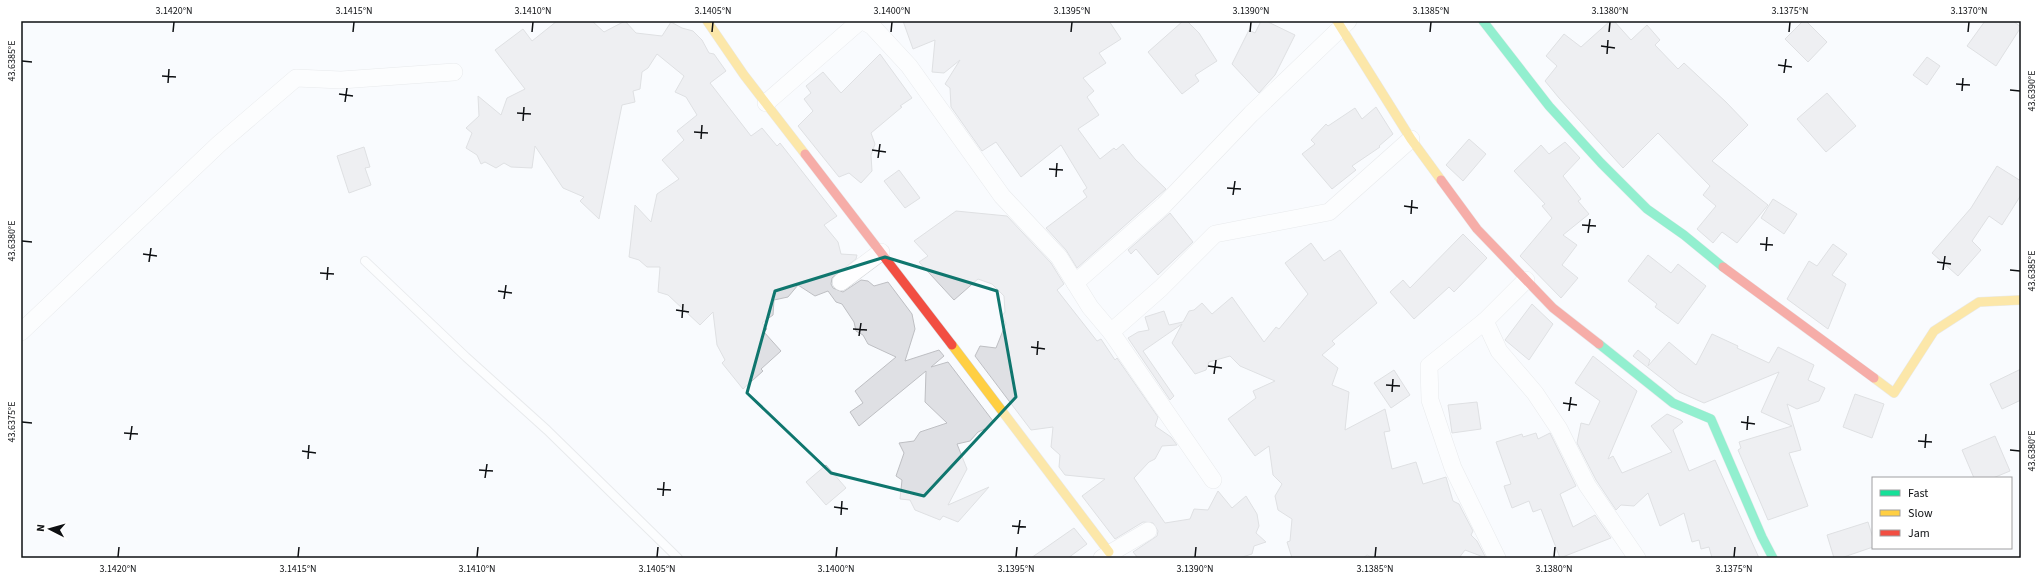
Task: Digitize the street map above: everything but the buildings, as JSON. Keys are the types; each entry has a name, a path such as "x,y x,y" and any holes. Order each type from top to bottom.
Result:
{"street":[{"path":"707,21 766,104 881,252 1106,555 1148,532"},
{"path":"766,104 862,21 872,26 909,66 1002,196 1059,257 1090,307 1112,332 1213,480"},
{"path":"1483,21 1550,106 1601,163 1647,209 1684,235 1740,281 1894,393 1934,330 1979,302 2021,300"},
{"path":"1075,283 1164,205 1251,114 1342,23 1411,139 1476,229 1553,308 1673,403 1711,419 1762,537 1773,558"},
{"path":"21,332 219,144 296,78 341,80 454,72"},
{"path":"1112,332 1161,288 1215,234 1329,212 1411,139"},
{"path":"841,282 881,252"},
{"path":"1497,558 1452,468 1430,400 1429,366 1485,321 1526,280"},
{"path":"1485,321 1499,351 1535,393 1559,429 1587,485 1637,558"}],"lane":[{"path":"365,261 466,357 547,430 678,558"}],"highlighted area":[{"path":"885,257 997,291 1016,397 924,496 831,473 747,393 775,291"}],"traffic: fast":[{"path":"1483,21 1549,106 1601,163 1647,209 1684,235 1723,267"},
{"path":"1599,344 1673,403 1711,419 1762,537 1773,558"}],"traffic: slow":[{"path":"707,21 744,75 805,154"},
{"path":"1337,21 1411,139 1441,180"},
{"path":"1874,378 1894,393 1934,331 1979,302 2021,300"},
{"path":"952,345 1109,552"}],"traffic: jam":[{"path":"805,154 952,345"},
{"path":"1441,180 1477,229 1553,308 1599,344"},
{"path":"1723,267 1874,378"}]}
